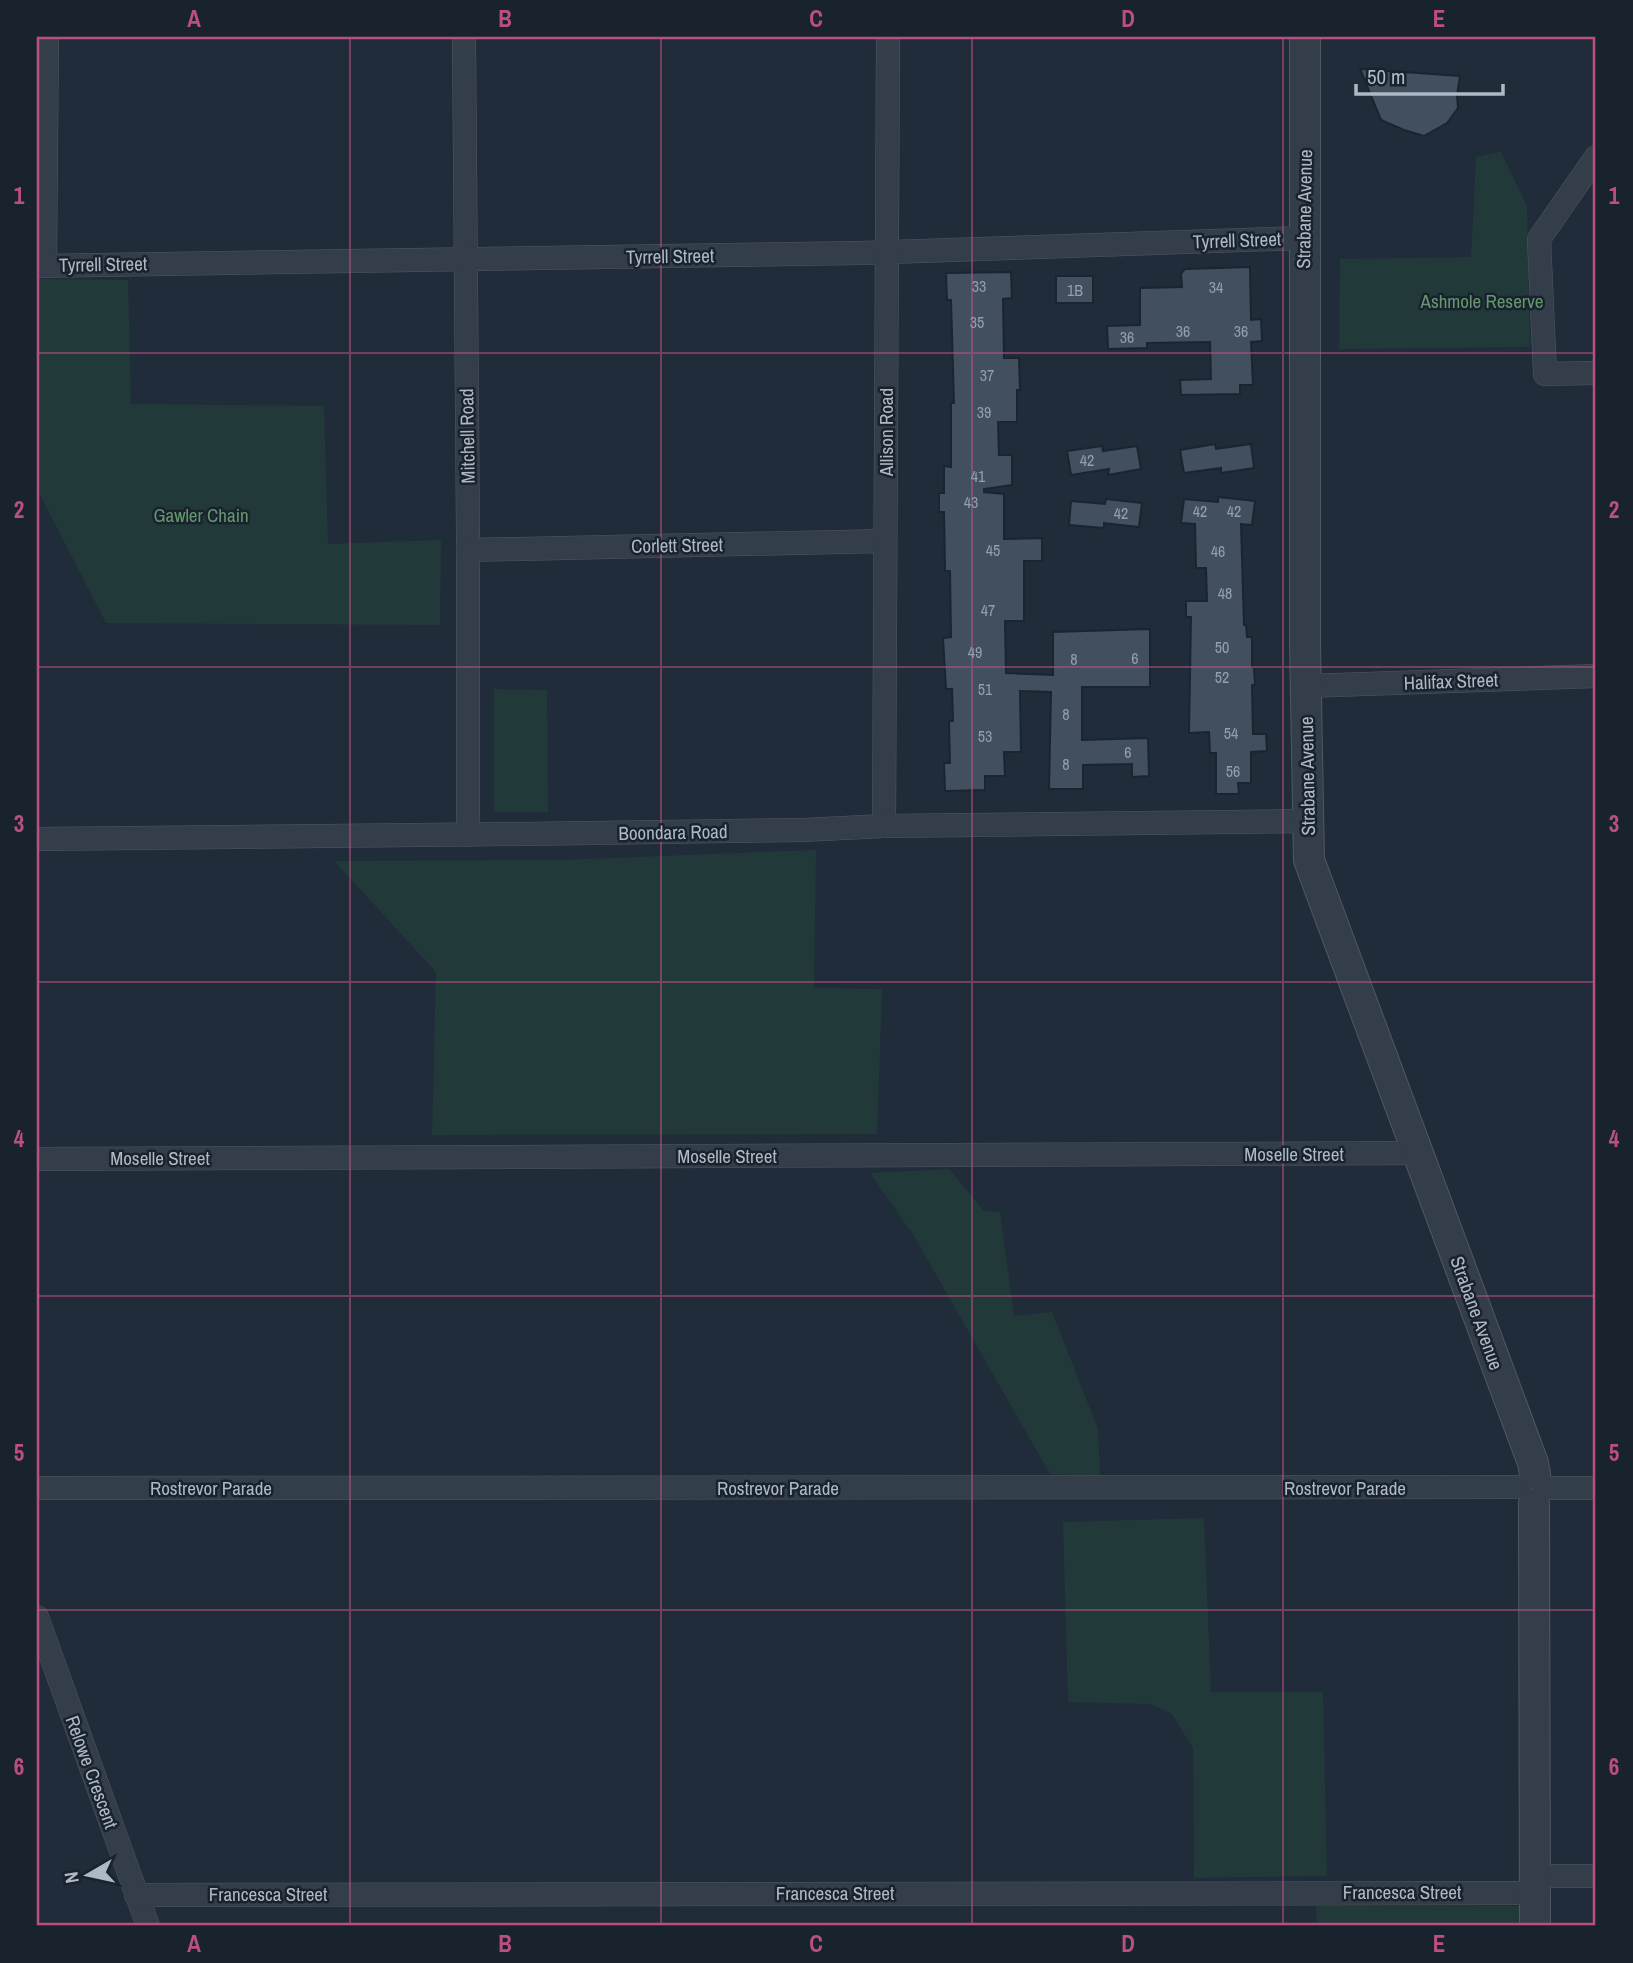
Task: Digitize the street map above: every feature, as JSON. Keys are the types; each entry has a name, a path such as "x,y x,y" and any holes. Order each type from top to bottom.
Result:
{"street":[{"path":"41,265 47,37"},
{"name":"Mitchell Road","path":"464,37 468,835"},
{"name":"Allison Road","path":"884,826 888,37"},
{"name":"Strabane Avenue","path":"1305,37 1303,238 1309,860 1533,1462 1535,1926"},
{"path":"1596,157 1539,239 1545,374 1596,373"},
{"name":"Tyrrell Street","path":"41,265 887,252 1303,238"},
{"name":"Corlett Street","path":"468,550 885,541"},
{"name":"Halifax Street","path":"1306,685 1596,676"},
{"name":"Boondara Road","path":"39,834 468,835 1308,821"},
{"name":"Moselle Street","path":"37,1159 1418,1153"},
{"name":"Rostrevor Parade","path":"37,1488 1596,1488"},
{"name":"Relowe Crescent","path":"37,1617 148,1926"},
{"name":"Francesca Street","path":"136,1895 1535,1884 1596,1876"}],"green space":[{"name":"Ashmole Reserve","path":"1501,152 1527,206 1530,347 1339,349 1340,259 1471,257 1476,157"},
{"name":"Gawler Chain","path":"37,279 128,280 131,404 324,406 328,544 441,540 440,625 106,623 37,489"},
{"path":"494,689 547,690 548,812 494,812"},
{"path":"816,850 814,988 882,989 877,1134 432,1135 436,972 334,861 559,860"},
{"path":"949,1169 984,1211 1000,1212 1014,1316 1052,1312 1098,1429 1100,1476 1050,1474 914,1236 870,1173"},
{"path":"1204,1518 1211,1692 1323,1692 1327,1876 1194,1878 1193,1748 1171,1713 1150,1704 1068,1702 1063,1522"},
{"path":"1316,1906 1523,1906 1523,1926 1317,1926"}],"building":[{"path":"1360,69 1460,76 1458,108 1447,123 1424,136 1404,130 1381,120"},
{"path":"1250,267 1251,320 1261,319 1262,341 1251,342 1253,385 1240,385 1240,394 1181,395 1180,380 1211,379 1210,342 1147,343 1147,348 1108,349 1107,326 1140,325 1140,288 1182,287 1181,274 1185,269"},
{"path":"1011,272 1012,298 1003,299 1004,358 1019,358 1020,390 1017,390 1017,422 998,422 999,455 1012,455 1012,485 984,489 984,492 1004,494 1004,539 1042,538 1042,561 1024,561 1024,621 1005,621 1006,673 1053,675 1053,632 1150,629 1150,687 1082,687 1082,740 1148,738 1149,776 1132,777 1132,764 1083,765 1083,789 1049,789 1051,692 1020,691 1021,752 1004,752 1005,776 985,776 985,790 945,791 944,763 950,763 949,721 953,721 952,689 946,689 943,638 951,637 950,571 945,571 944,512 939,512 939,493 944,493 944,466 951,467 951,403 954,403 951,300 947,300 946,273"},
{"path":"1056,276 1093,276 1093,303 1056,303"},
{"path":"1215,444 1216,449 1251,444 1254,468 1221,473 1221,468 1184,473 1180,450"},
{"path":"1102,446 1103,451 1137,446 1141,469 1108,475 1109,469 1071,475 1067,451"},
{"path":"1218,497 1255,501 1252,525 1241,524 1244,625 1247,637 1252,637 1255,685 1252,685 1253,734 1266,734 1267,751 1251,752 1251,783 1238,783 1239,794 1216,794 1216,753 1210,753 1209,732 1189,733 1191,617 1186,617 1186,601 1207,601 1206,568 1196,568 1195,524 1181,523 1184,499 1218,502"},
{"path":"1106,499 1142,503 1139,527 1104,523 1104,528 1069,525 1071,501 1105,504"}]}
